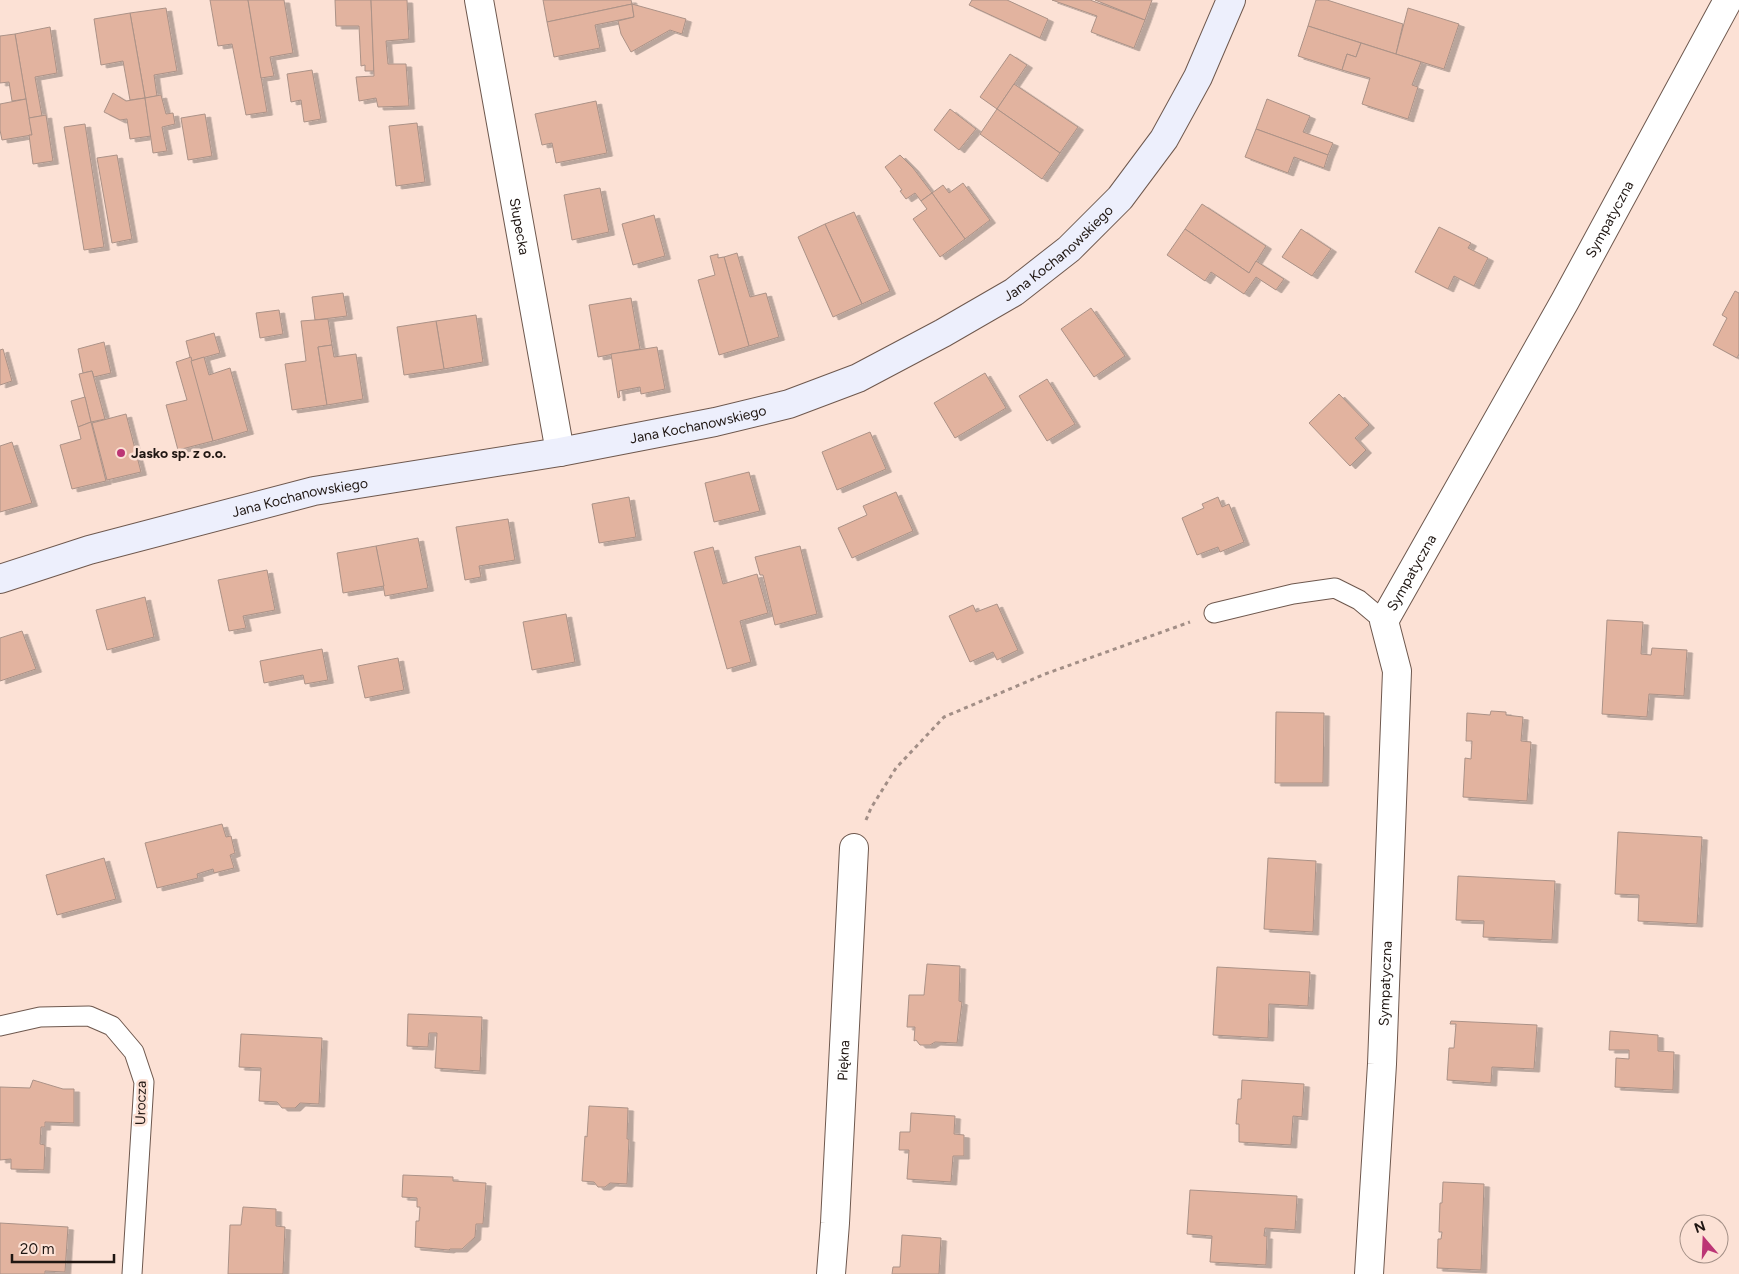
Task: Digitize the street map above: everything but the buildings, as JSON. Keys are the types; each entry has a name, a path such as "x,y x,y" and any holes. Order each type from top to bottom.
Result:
{"street":[{"name":"Słupecka","path":"479,0 560,452"},
{"name":"Jana Kochanowskiego","path":"0,579 107,545 314,491 560,452 715,422 789,404 858,378 943,333 1014,292 1069,249 1120,198 1164,139 1198,77 1231,0"},
{"name":"Sympatyczna","path":"1369,1274 1382,1064 1397,671 1384,621 1565,301 1729,2"},
{"name":"Piękna","path":"831,1274 854,848"}],"lane":[{"path":"1214,613 1293,594 1335,588 1359,600 1384,621"},
{"name":"Urocza","path":"0,1026 40,1016 90,1016 112,1026 134,1052 144,1082 132,1274"}],"path":[{"path":"854,848 871,808 896,768 944,717 1045,674 1214,613"}],"place":[{"name":"Jasko sp. z o.o.","path":"121,453"}]}
